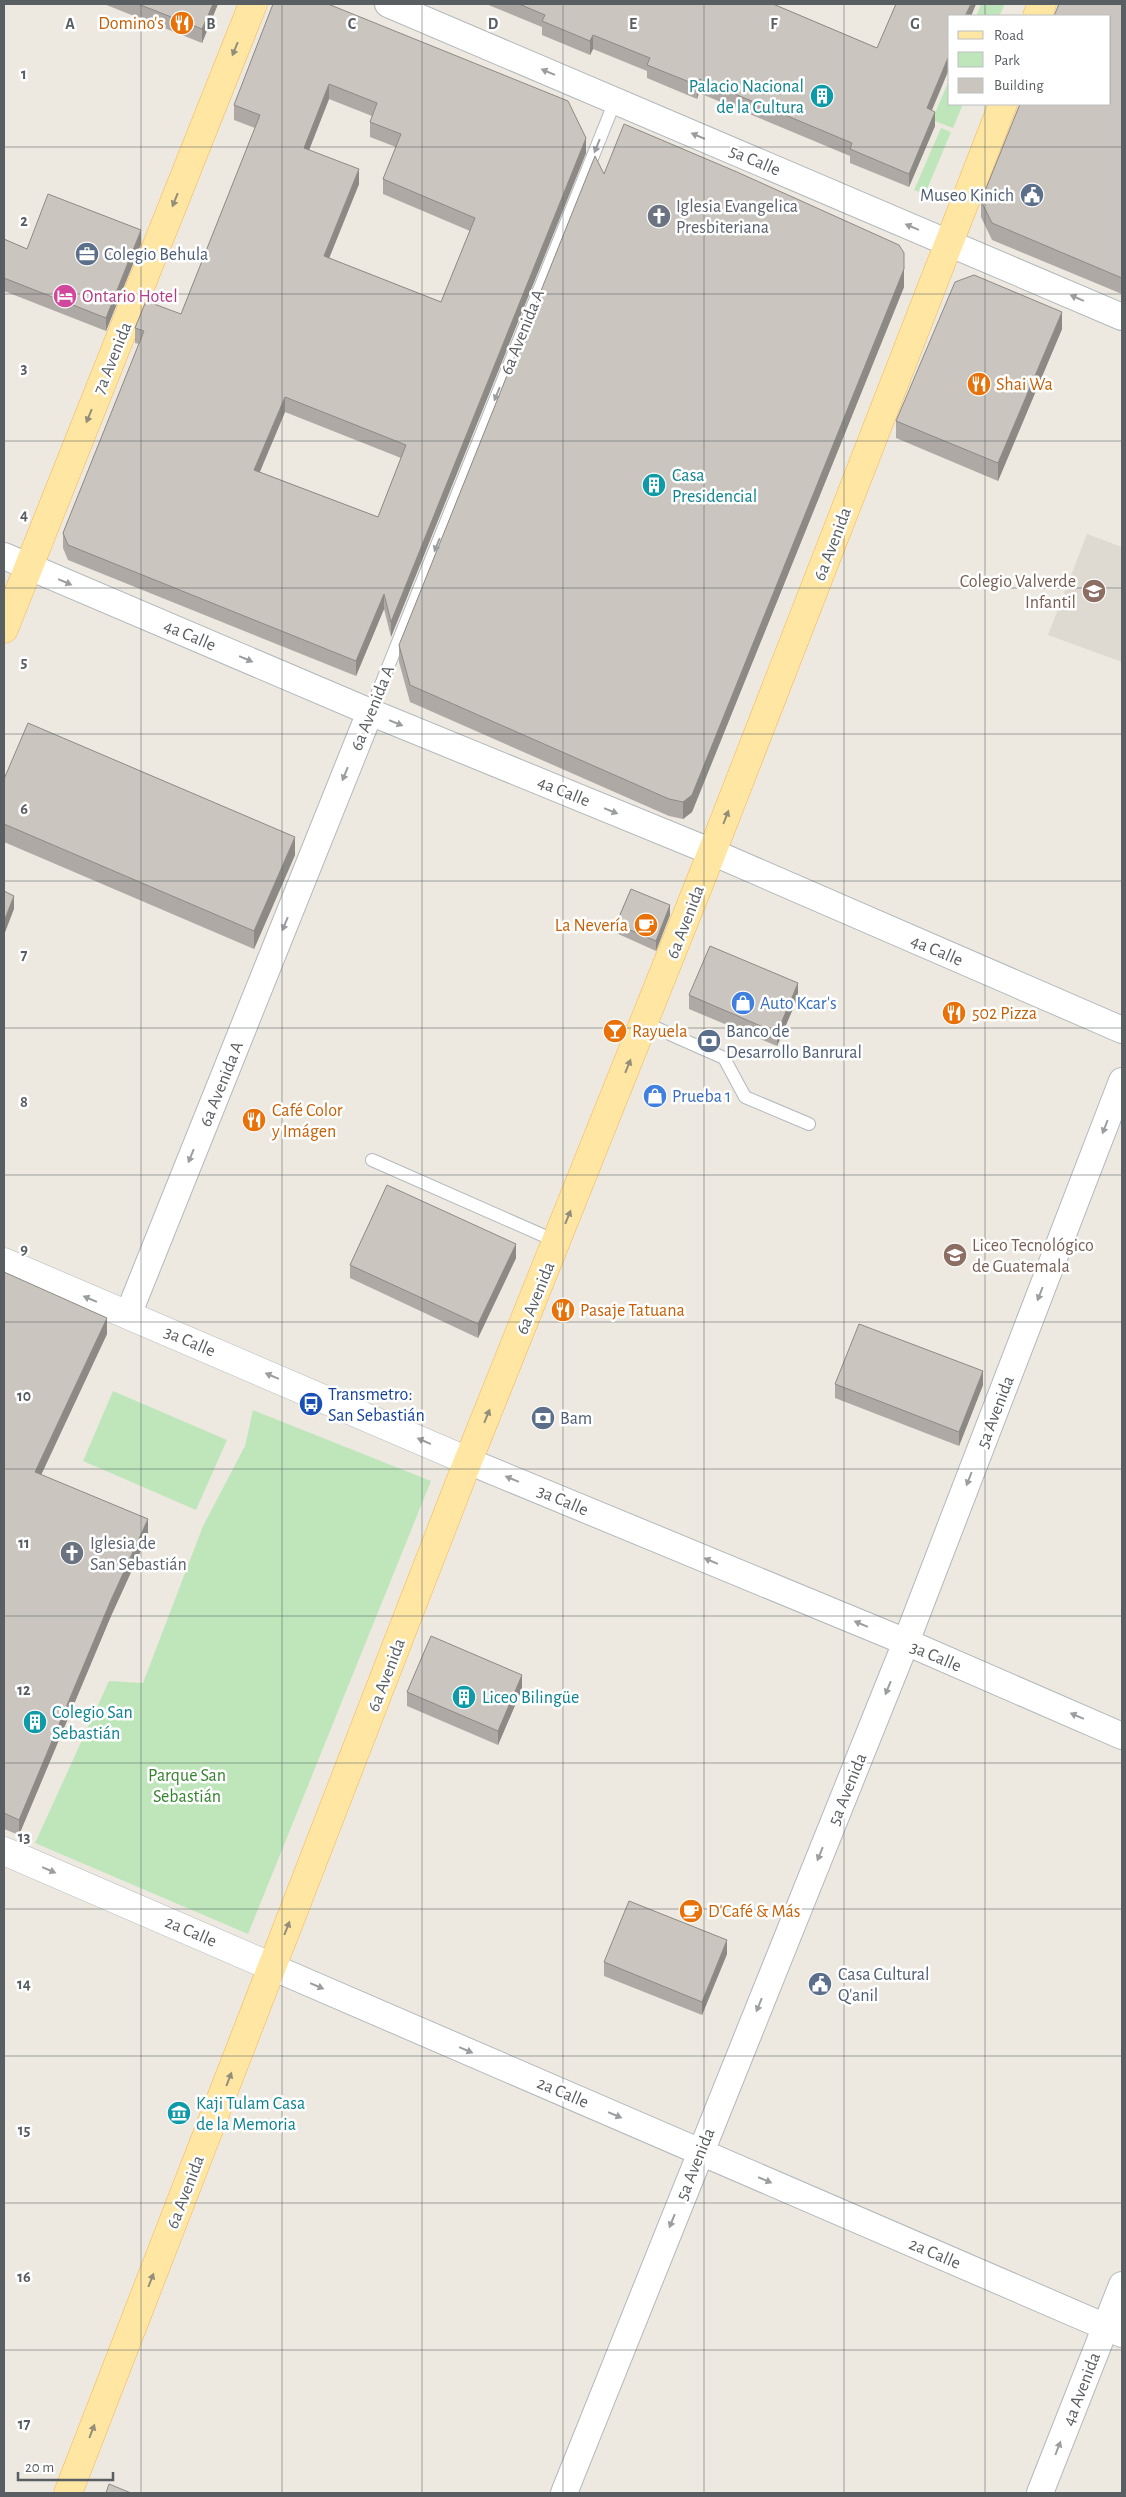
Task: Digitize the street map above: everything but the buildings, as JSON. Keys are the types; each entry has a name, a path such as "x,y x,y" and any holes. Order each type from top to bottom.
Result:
{"main road":[{"name":"7a Avenida","path":"4,629 253,4"},
{"name":"6a Avenida","path":"68,2493 468,1461 645,1023 1003,105"}],"street":[{"name":"5a Calle","path":"388,4 1122,317"},
{"name":"4a Calle","path":"4,556 370,712 712,852 1122,1030"},
{"name":"6a Avenida A","path":"128,1315 370,712"},
{"name":"5a Avenida","path":"564,2493 906,1642 1122,1081"},
{"name":"3a Calle","path":"4,1262 468,1461 906,1642 1122,1736"},
{"name":"2a Calle","path":"4,1851 1113,2330"},
{"name":"4a Avenida","path":"1040,2493 1113,2330 1122,2285"}],"lane":[{"name":"6a Avenida A","path":"370,712 615,101"},
{"path":"645,1023 724,1058 745,1097 809,1124"},
{"path":"372,1160 558,1242"}],"shaded area":[{"name":"Colegio Valverde Infantil","path":"1087,534 1122,547 1122,662 1048,635"}],"green space":[{"path":"981,4 1005,4 1000,15 976,15"},
{"path":"948,83 948,105 963,105 953,128 932,120"},
{"path":"941,128 951,132 925,194 914,190"},
{"path":"113,1391 227,1440 196,1510 83,1461"},
{"name":"Parque San Sebastián","path":"253,1410 431,1481 248,1934 35,1843 109,1681 143,1683 203,1526 245,1446"}],"place":[{"name":"Domino's","path":"182,23"},
{"name":"Palacio Nacional de la Cultura","path":"822,96"},
{"name":"Museo Kinich","path":"1032,195"},
{"name":"Iglesia Evangelica Presbiteriana","path":"659,216"},
{"name":"Colegio Behula","path":"87,254"},
{"name":"Ontario Hotel","path":"65,296"},
{"name":"Shai Wa","path":"979,384"},
{"name":"Casa Presidencial","path":"654,485"},
{"name":"Colegio Valverde Infantil","path":"1094,591"},
{"name":"La Nevería","path":"646,925"},
{"name":"Auto Kcar's","path":"743,1003"},
{"name":"502 Pizza","path":"954,1013"},
{"name":"Rayuela","path":"615,1031"},
{"name":"Banco de Desarrollo Banrural","path":"709,1041"},
{"name":"Prueba 1","path":"655,1096"},
{"name":"Café Color y Imágen","path":"254,1120"},
{"name":"Liceo Tecnológico de Guatemala","path":"955,1255"},
{"name":"Pasaje Tatuana","path":"563,1310"},
{"name":"Transmetro: San Sebastián","path":"311,1404"},
{"name":"Bam","path":"543,1418"},
{"name":"Iglesia de San Sebastián","path":"72,1553"},
{"name":"Liceo Bilingüe","path":"464,1697"},
{"name":"Colegio San Sebastián","path":"35,1722"},
{"name":"D'Café & Más","path":"691,1911"},
{"name":"Casa Cultural Q'anil","path":"820,1984"},
{"name":"Kaji Tulam Casa de la Memoria","path":"179,2113"}]}
